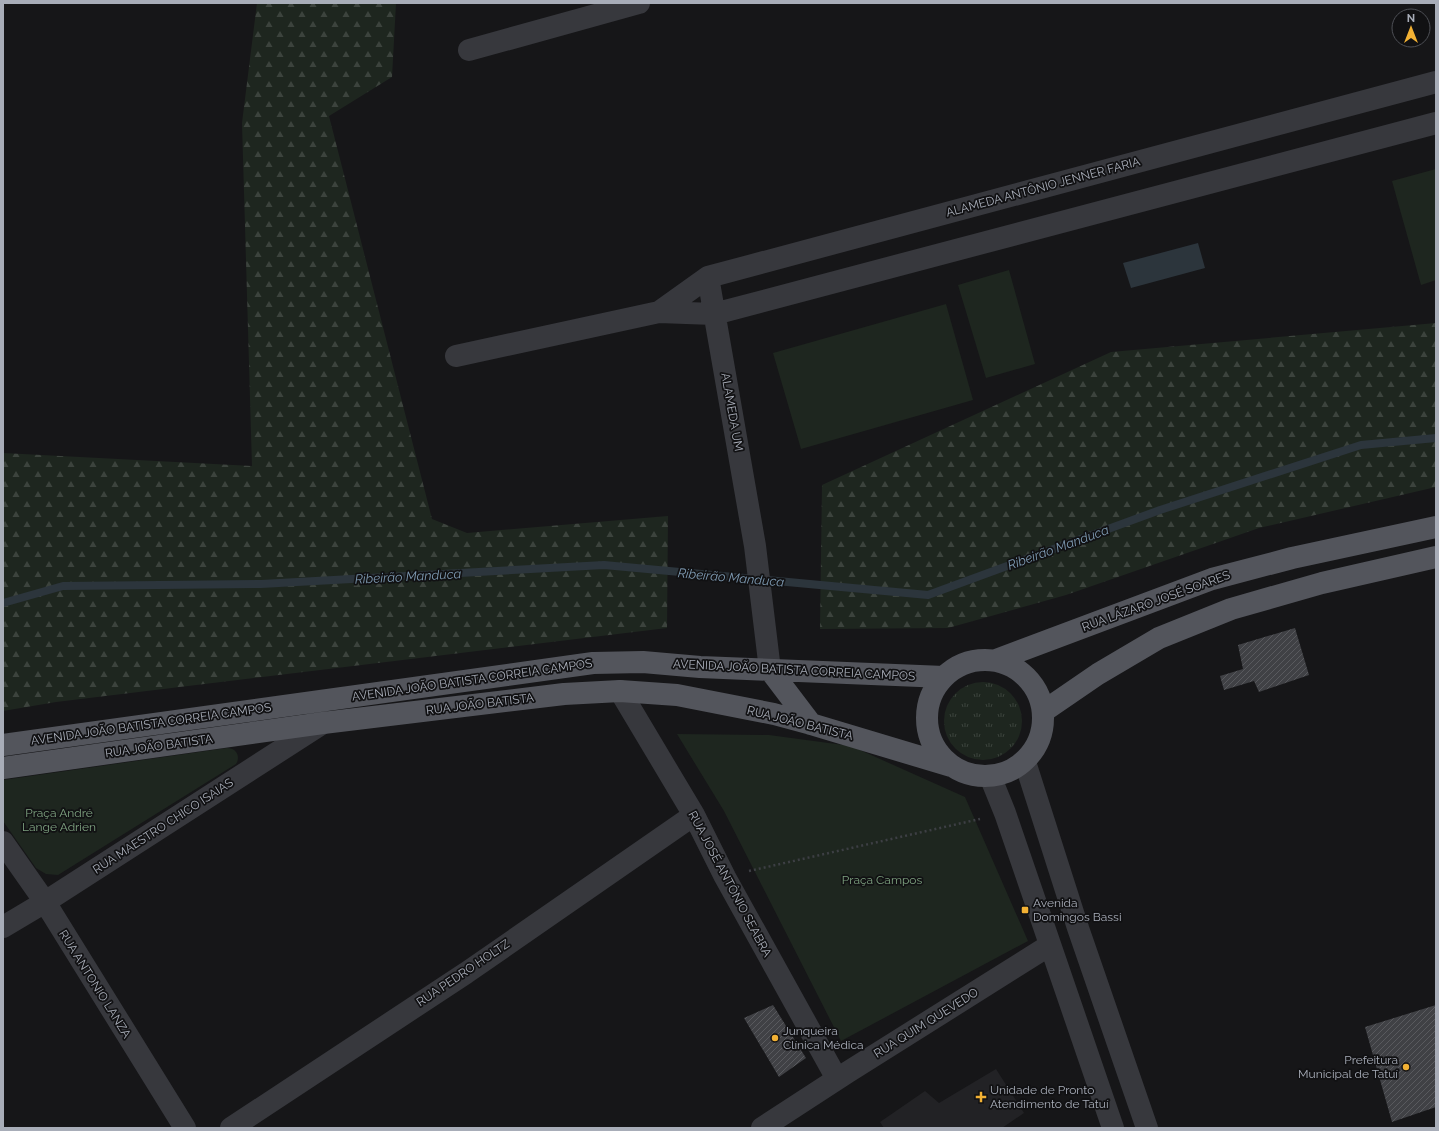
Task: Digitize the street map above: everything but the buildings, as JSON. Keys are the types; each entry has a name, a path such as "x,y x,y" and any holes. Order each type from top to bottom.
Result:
{"main road":[{"name":"RUA LÁZARO JOSÉ SOARES","path":"996,660 1212,579 1292,558 1436,527"},
{"path":"1044,711 1098,674 1159,638 1231,609 1322,583 1436,557"},
{"path":"978,660 996,660 1014,667 1028,678 1039,693 1044,711 1043,730 1036,747 1025,762 1009,771 990,776 969,774 951,766 937,751 928,733 926,713 932,693 944,677 960,665 978,660"},
{"name":"AVENIDA JOÃO BATISTA CORREIA CAMPOS","path":"3,745 592,663 643,662 700,667 944,677"},
{"path":"770,670 811,724"},
{"name":"RUA JOÃO BATISTA","path":"3,768 323,723 564,694 620,691 677,695 774,714 951,766"}],"street":[{"path":"469,50 639,3"},
{"name":"ALAMEDA ANTÔNIO JENNER FARIA","path":"659,312 708,277 1436,82"},
{"name":"ALAMEDA ANTÔNIO JENNER FARIA","path":"456,356 659,312 714,314 1436,123"},
{"name":"ALAMEDA UM","path":"708,277 756,546 762,613 770,670"},
{"name":"RUA JOSÉ ANTÔNIO SEABRA","path":"620,691 694,815 725,877 837,1079"},
{"name":"RUA MAESTRO CHICO ISAIAS","path":"3,927 45,902 323,723"},
{"path":"1025,762 1078,928 1147,1128"},
{"path":"990,776 1005,813 1113,1128"},
{"name":"RUA PEDRO HOLTZ","path":"231,1128 466,973 694,815"},
{"name":"RUA ANTONIO LANZA","path":"3,842 45,902 184,1128"},
{"name":"RUA QUIM QUEVEDO","path":"762,1128 1050,945"}],"path":[{"path":"725,877 1005,813"}],"shaded area":[{"path":"1198,243 1205,268 1131,288 1123,263"},
{"name":"Unidade de Pronto Atendimento de Tatuí","path":"996,1069 1024,1113 1002,1128 884,1128 880,1122 925,1091 939,1103"}],"green space":[{"path":"257,3 396,3 392,77 329,116 432,519 467,533 668,516 667,628 56,702 3,711 3,453 252,466 242,123"},
{"path":"1436,169 1436,280 1421,285 1392,181"},
{"path":"1009,270 1035,364 986,378 958,285"},
{"path":"946,304 973,400 801,449 773,353"},
{"path":"1436,323 1436,487 1259,528 1066,595 948,628 820,629 822,485 1111,352"},
{"path":"983,682 998,685 1011,693 1019,706 1022,721 1019,736 1011,749 998,757 983,760 968,757 955,749 947,736 944,721 947,706 955,693 968,685"},
{"name":"Praça Campos","path":"677,734 769,735 851,746 965,797 1028,941 841,1041 724,811"},
{"name":"Praça André Lange Adrien","path":"227,748 233,749 237,753 238,758 236,764 58,875 46,874 36,868 3,821 3,780"}],"waterway":[{"name":"Ribeirão Manduca","path":"3,603 63,586 261,584 604,565 928,595 1160,510 1361,445 1436,438"}],"place":[{"name":"Avenida Domingos Bassi","path":"1025,910"},
{"name":"Junqueira Clínica Médica","path":"775,1038"},
{"name":"Prefeitura Municipal de Tatuí","path":"1406,1067"},
{"name":"Unidade de Pronto Atendimento de Tatuí","path":"981,1097"}]}
